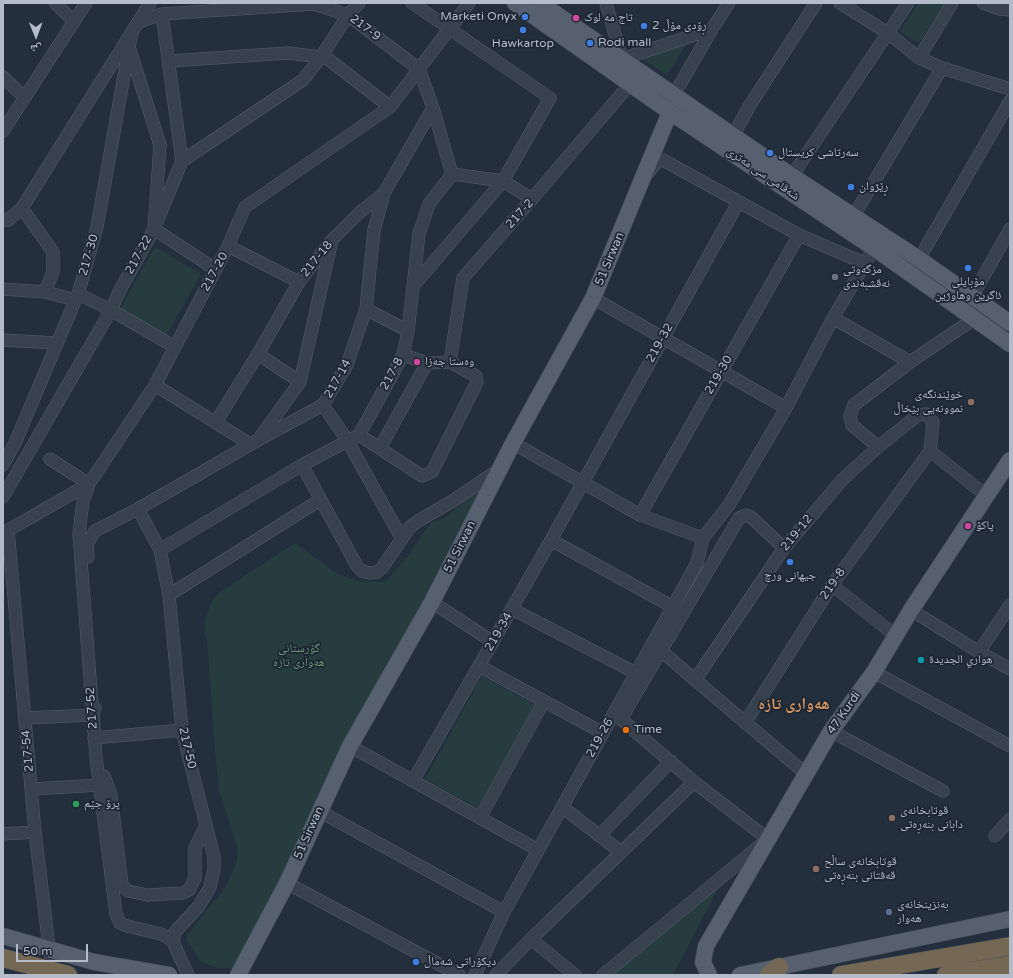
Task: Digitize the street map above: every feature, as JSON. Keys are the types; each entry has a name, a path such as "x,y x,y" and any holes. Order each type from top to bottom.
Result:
{"highway":[{"path":"841,975 1010,946"},
{"path":"3,958 60,973"},
{"path":"946,975 1010,965"}],"main road":[{"name":"شەقامی سی مەتری","path":"515,3 670,112 874,248 1010,344"},
{"name":"شەقامی سی مەتری","path":"540,3 792,176 919,259 1006,320"},
{"name":"51 Sirwan","path":"238,975 287,883 350,746 432,602 513,443 593,298 670,112"},
{"path":"992,331 1000,331 1006,320"},
{"name":"47 Kurdi","path":"709,975 703,962 706,946 831,731 874,672 911,610 1010,460"},
{"path":"740,975 774,971 1006,917"},
{"path":"3,936 94,962 169,975"}],"street":[{"path":"54,3 74,22"},
{"path":"3,131 86,3"},
{"path":"135,26 150,3"},
{"path":"162,14 170,61 182,161 303,80 321,57 348,15 359,3"},
{"path":"412,3 550,98 503,181 414,285"},
{"name":"217-20","path":"89,484 155,384 228,246 245,207 390,107 469,3"},
{"path":"606,3 622,60 712,29"},
{"path":"674,95 712,29 729,3"},
{"path":"733,136 750,105 816,3"},
{"path":"840,3 888,33 919,58 942,68 1010,89"},
{"path":"792,176 908,3"},
{"path":"919,58 952,3"},
{"path":"983,3 1004,7"},
{"name":"217-9","path":"135,26 162,14 314,4 348,15 419,69"},
{"name":"217-30","path":"3,465 9,443 77,297 97,227 127,46 135,26"},
{"path":"3,220 8,220 22,208 127,46"},
{"path":"127,46 160,145 154,229 215,269"},
{"path":"170,61 288,53 321,57 328,59 390,107"},
{"path":"853,217 942,68"},
{"path":"419,69 433,108 452,174 503,181 532,199"},
{"path":"3,77 24,97"},
{"name":"217-2","path":"450,362 463,278 630,84"},
{"path":"919,259 1010,101"},
{"name":"217-18","path":"216,422 258,354 299,282 331,241 359,212 384,193 433,108"},
{"path":"640,187 654,163 658,160 663,160 799,235 864,263"},
{"name":"217-22","path":"3,497 111,310 120,290 154,229 182,161"},
{"name":"217-8","path":"359,435 403,355 408,331 419,234 429,204 452,174"},
{"name":"217-14","path":"93,715 99,689 87,544 95,530 138,509 254,442 323,405 348,365 366,309 374,230 384,193"},
{"name":"219-32","path":"583,483 738,202"},
{"path":"22,208 53,252 53,272 46,292"},
{"path":"972,297 1010,231"},
{"name":"219-30","path":"640,515 799,235"},
{"path":"155,384 216,422 254,442 300,382 331,241"},
{"path":"228,246 299,282"},
{"name":"219-26","path":"475,975 504,912 603,733 617,716 636,673 697,563 703,538 730,505 786,408 833,318 874,248"},
{"path":"3,289 46,292 77,297 111,310 174,347"},
{"path":"593,298 786,408"},
{"path":"366,309 408,331"},
{"path":"833,318 910,362"},
{"path":"878,447 852,425 850,416 854,405 910,362 974,319"},
{"path":"4,342 56,343"},
{"path":"258,354 300,382"},
{"path":"160,550 302,464 359,435 422,476 432,472 477,382 476,376 450,362 427,364 403,355"},
{"path":"380,448 427,364"},
{"path":"323,405 347,440 402,539"},
{"name":"219-12","path":"695,680 784,548 843,479 878,447 918,415 926,414 933,422 930,451"},
{"path":"513,443 640,515 703,538"},
{"path":"930,451 987,496"},
{"name":"219-8","path":"745,723 832,584 930,451"},
{"path":"5,531 89,484 50,459"},
{"path":"302,464 320,500 362,571 377,572 382,568 402,539 418,521 451,502 500,469"},
{"name":"219-34","path":"413,781 583,483"},
{"name":"217-52","path":"89,484 83,502 79,534 94,738 116,914 120,923 161,934 173,942"},
{"path":"170,595 320,500"},
{"name":"217-50","path":"138,509 160,550 170,595 182,730 214,857 214,869 210,887 199,906 175,932 173,942"},
{"path":"603,975 768,839 694,782 617,716 660,650 739,518 746,515 751,516 784,548"},
{"name":"217-54","path":"5,531 26,718 35,832 50,950 60,973"},
{"path":"551,540 673,607"},
{"path":"832,584 896,636"},
{"path":"432,602 493,642"},
{"path":"979,652 1010,605"},
{"path":"512,609 636,673"},
{"path":"911,610 979,652 1010,669"},
{"path":"660,650 806,774"},
{"path":"479,666 603,733"},
{"path":"874,672 1010,746"},
{"path":"480,818 544,701"},
{"path":"26,718 93,715"},
{"path":"94,738 182,730"},
{"path":"831,731 944,791"},
{"path":"350,746 538,850"},
{"path":"96,757 111,795 119,871 122,885 128,892 147,895 183,893 189,890 195,878 195,848 206,824"},
{"path":"599,836 671,761"},
{"path":"496,975 531,939 694,782"},
{"path":"31,789 100,785"},
{"path":"562,807 621,852"},
{"path":"319,811 504,912"},
{"path":"995,836 1010,819"},
{"path":"3,834 35,832"},
{"path":"287,883 459,975"},
{"path":"531,939 575,975"},
{"path":"173,942 188,975"}],"green space":[{"path":"918,3 944,3 919,43 900,32"},
{"path":"688,42 667,75 642,59"},
{"path":"155,247 201,274 166,336 120,309"},
{"name":"گۆڕستانی هەواری تازە","path":"479,489 487,491 326,792 236,968 218,968 201,962 187,940 187,935 225,888 236,864 238,849 219,791 207,639 205,634 205,621 211,603 220,592 295,543 339,575 359,581 385,582 408,556 426,529 433,522 444,518"},
{"path":"482,676 535,705 478,808 425,779"},
{"path":"723,879 673,975 612,975"}],"place":[{"name":"Marketi Onyx","path":"525,17"},
{"name":"تاج مه لوک","path":"576,18"},
{"name":"ڕۆدی مۆڵ 2","path":"644,26"},
{"name":"Hawkartop","path":"523,30"},
{"name":"Rodi mall","path":"590,43"},
{"name":"سەرتاشی کریستال","path":"770,153"},
{"name":"ڕێژوان","path":"851,187"},
{"name":"مۆبایلی ئاگرین وهاوژین","path":"968,268"},
{"name":"مزگەوتی نەقشبەندی","path":"835,277"},
{"name":"وەستا جەزا","path":"417,362"},
{"name":"خوێندنگەی نموونەیی بێخاڵ","path":"971,402"},
{"name":"پاکۆ","path":"968,526"},
{"name":"جیهانی ورچ","path":"790,562"},
{"name":"هواري الجديدة","path":"921,660"},
{"name":"Time","path":"626,730"},
{"name":"پرۆ جێم","path":"76,804"},
{"name":"قوتابخانەی دابانی بنەڕەتی","path":"892,818"},
{"name":"قوتابخانەی ساڵح قەفتانی بنەڕەتی","path":"816,869"},
{"name":"بەنزینخانەی ھەوار","path":"889,912"},
{"name":"دیکۆراتی شەماڵ","path":"416,962"}],"district":[{"name":"هەواری تازە","path":"794,705"}]}
